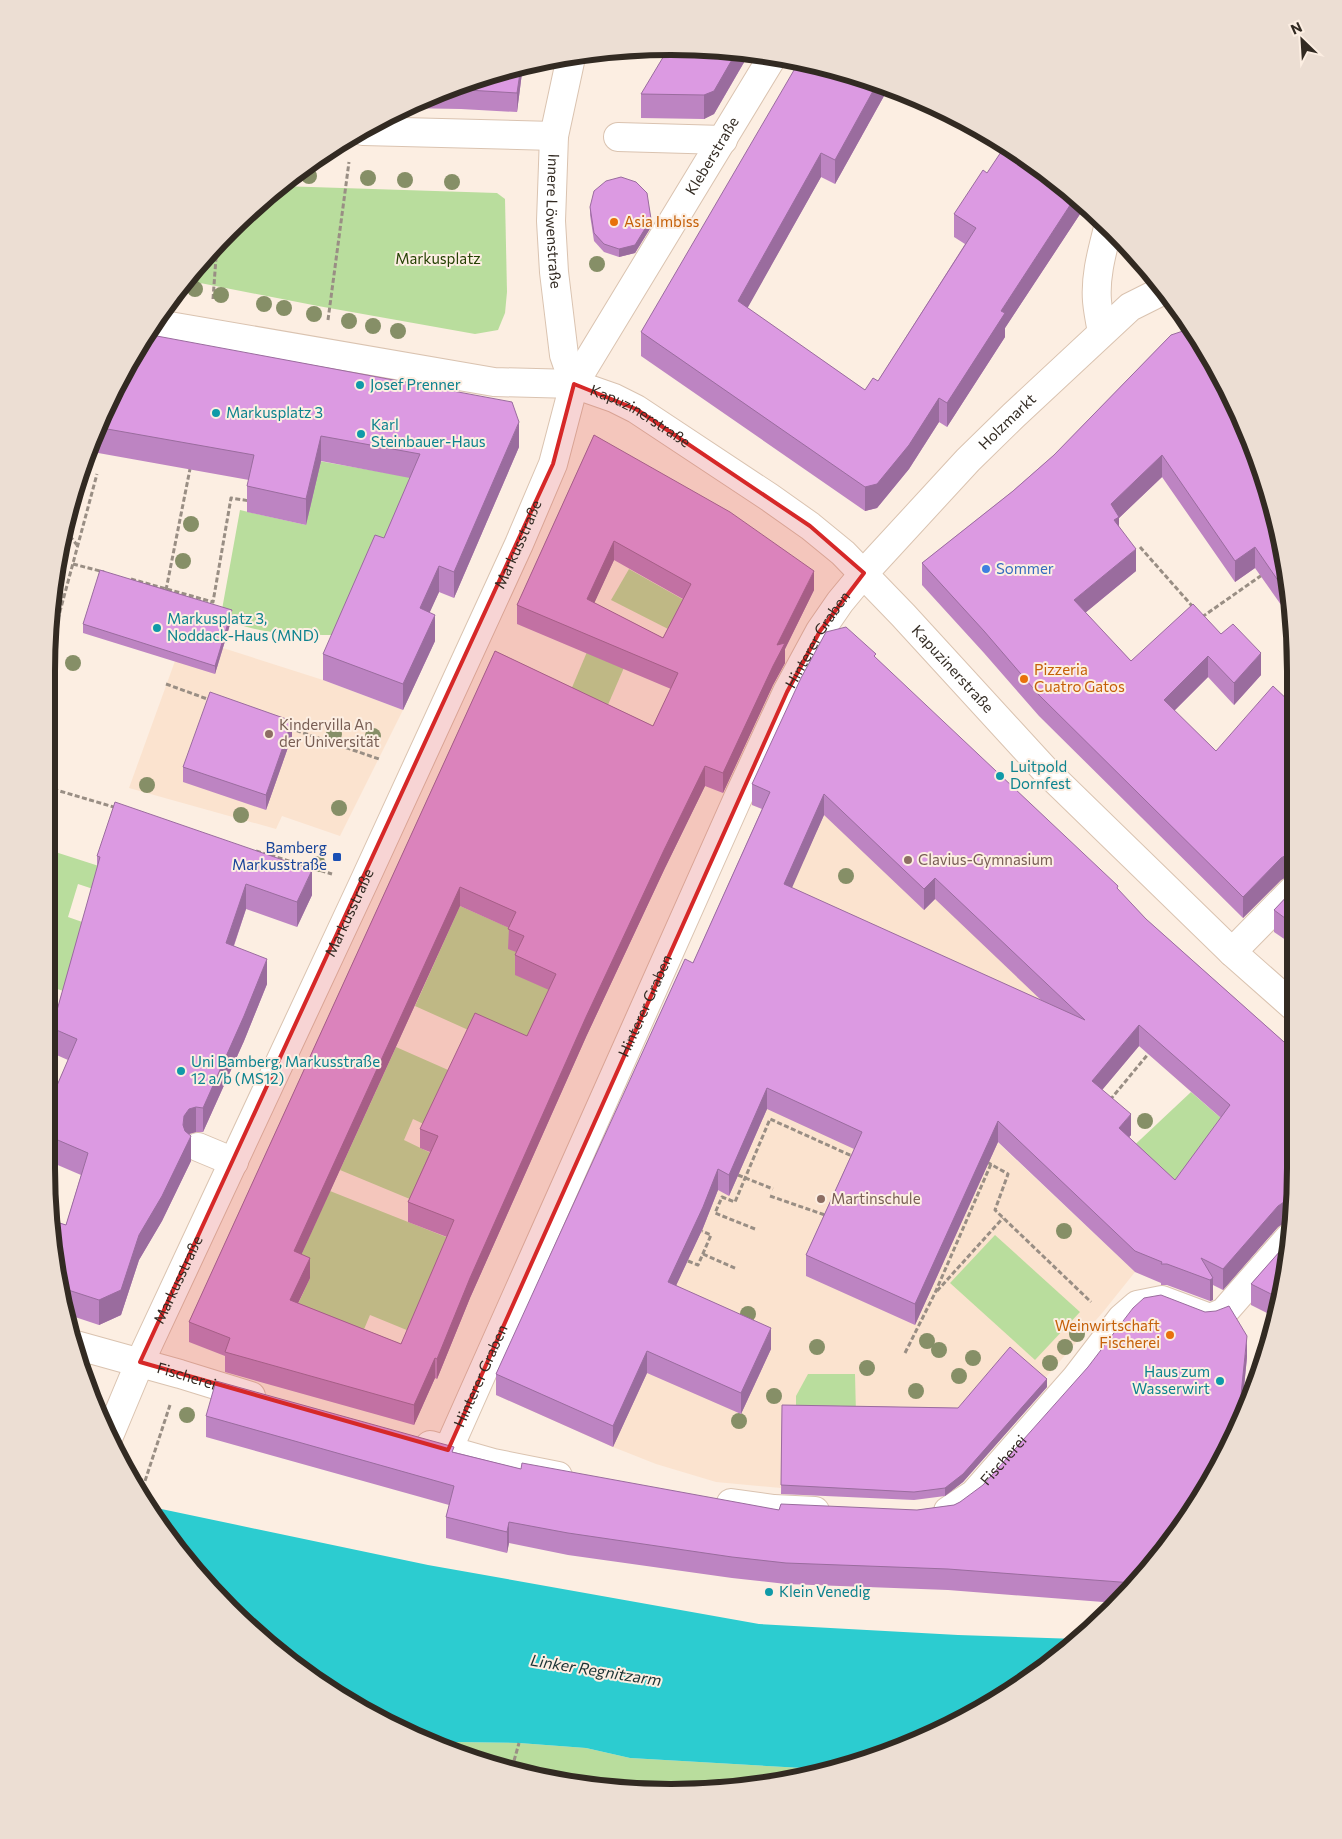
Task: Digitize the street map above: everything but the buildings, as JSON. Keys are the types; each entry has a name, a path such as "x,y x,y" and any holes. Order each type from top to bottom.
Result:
{"street":[{"name":"Kleberstraße","path":"574,384 769,63"},
{"name":"Innere Löwenstraße","path":"570,64 554,136 551,221 554,272 564,355 574,384"},
{"path":"377,130 554,136"},
{"path":"618,137 722,140"},
{"path":"1102,332 1097,301 1100,263 1107,235"},
{"name":"Holzmarkt","path":"864,573 968,460 1102,332 1130,307 1158,293"},
{"path":"162,325 494,382 574,384"},
{"name":"Kapuzinerstraße","path":"574,384 614,398 636,409 810,526 843,553 864,573 1046,771 1232,952 1287,1001"},
{"name":"Markusstraße","path":"113,1427 140,1362 364,884 519,544 553,464 574,384"},
{"name":"Hinterer Graben","path":"448,1450 652,990 788,692 820,631 840,602 864,573"},
{"path":"1232,952 1287,896"},
{"path":"198,1147 234,1162"},
{"name":"Fischerei","path":"924,1515 951,1511 974,1494 1076,1378 1122,1318 1137,1305 1162,1300 1210,1318 1224,1312 1282,1246"},
{"name":"Fischerei","path":"82,1347 276,1403"},
{"path":"410,1440 493,1463 584,1480"},
{"path":"705,1500 774,1509 842,1512"}],"path":[{"path":"324,352 350,156"},
{"path":"211,333 216,256"},
{"path":"164,598 190,469"},
{"path":"57,624 97,474"},
{"path":"129,579 212,602 231,498 250,501"},
{"path":"70,537 78,546"},
{"path":"1140,547 1202,617 1266,572"},
{"path":"73,564 110,574"},
{"path":"166,684 212,700"},
{"path":"287,727 379,759"},
{"path":"55,790 120,809"},
{"path":"251,849 364,884"},
{"path":"1107,1103 1154,1047"},
{"path":"755,1229 715,1213 722,1197 735,1202 770,1118 852,1156 848,1164"},
{"path":"985,1161 1008,1174 995,1210 1096,1306"},
{"path":"906,1353 935,1293 991,1164"},
{"path":"738,1175 773,1189"},
{"path":"770,1196 825,1215"},
{"path":"822,1223 829,1206"},
{"path":"935,1293 1003,1218"},
{"path":"688,1261 698,1265 703,1254 711,1235 702,1230"},
{"path":"703,1254 737,1269"},
{"path":"140,1478 145,1480 170,1404"},
{"path":"513,1763 519,1743"}],"highlighted area":[{"path":"574,384 636,409 810,526 864,573 820,631 787,692 448,1450 140,1362 553,464"}],"shaded area":[{"name":"Kindervilla An der Universität","path":"223,648 323,680 403,710 340,836 282,816 276,829 129,788 175,661"},
{"name":"Martinschule","path":"801,693 1118,907 995,1140 1135,1272 1103,1312 964,1471 781,1488 716,1482 656,1464 496,1395 685,980 770,812 747,803"}],"green space":[{"name":"Markusplatz","path":"291,186 497,193 505,199 507,292 505,313 498,330 475,334 194,282 235,235"},
{"path":"319,461 421,479 342,635 263,631 233,622 221,615 240,510 306,525"},
{"path":"629,569 691,604 676,633 611,600"},
{"path":"592,640 629,656 601,721 565,704"},
{"path":"55,852 102,867 163,912 78,884 68,917 88,924 69,993 55,988"},
{"path":"460,906 516,931 524,956 556,993 515,1088 475,1033 415,1006"},
{"path":"396,1047 455,1073 430,1127 413,1119 404,1140 437,1156 417,1202 340,1170"},
{"path":"1191,1092 1230,1126 1165,1230 1125,1154"},
{"path":"330,1191 456,1241 414,1333 370,1315 357,1346 298,1304 310,1278 294,1271"},
{"path":"995,1235 1080,1312 1035,1360 950,1283"},
{"path":"85,1355 94,1357 89,1370"},
{"path":"808,1374 855,1374 856,1415 796,1414 796,1396"},
{"path":"432,1736 453,1742 519,1743 586,1748 630,1758 807,1768 751,1779 711,1783 631,1783 591,1779 512,1763"}],"water":[{"name":"Linker Regnitzarm","path":"158,1508 428,1565 759,1624 958,1635 1068,1639 1013,1680 943,1720 907,1737 869,1751 807,1768 630,1758 586,1748 519,1743 453,1742 432,1736 363,1701 296,1657 235,1604 182,1543"}],"place":[{"name":"Asia Imbiss","path":"614,222"},
{"name":"Josef Prenner","path":"360,385"},
{"name":"Markusplatz 3","path":"216,413"},
{"name":"Karl Steinbauer-Haus","path":"361,434"},
{"name":"Sommer","path":"986,569"},
{"name":"Markusplatz 3, Noddack-Haus (MND)","path":"157,628"},
{"name":"Pizzeria Cuatro Gatos","path":"1024,679"},
{"name":"Kindervilla An der Universität","path":"269,734"},
{"name":"Luitpold Dornfest","path":"1000,776"},
{"name":"Bamberg Markusstraße","path":"337,857"},
{"name":"Clavius-Gymnasium","path":"908,860"},
{"name":"Uni Bamberg, Markusstraße 12 a/b (MS12)","path":"181,1071"},
{"name":"Martinschule","path":"821,1199"},
{"name":"Weinwirtschaft Fischerei","path":"1170,1335"},
{"name":"Haus zum Wasserwirt","path":"1220,1381"},
{"name":"Klein Venedig","path":"769,1592"}]}
